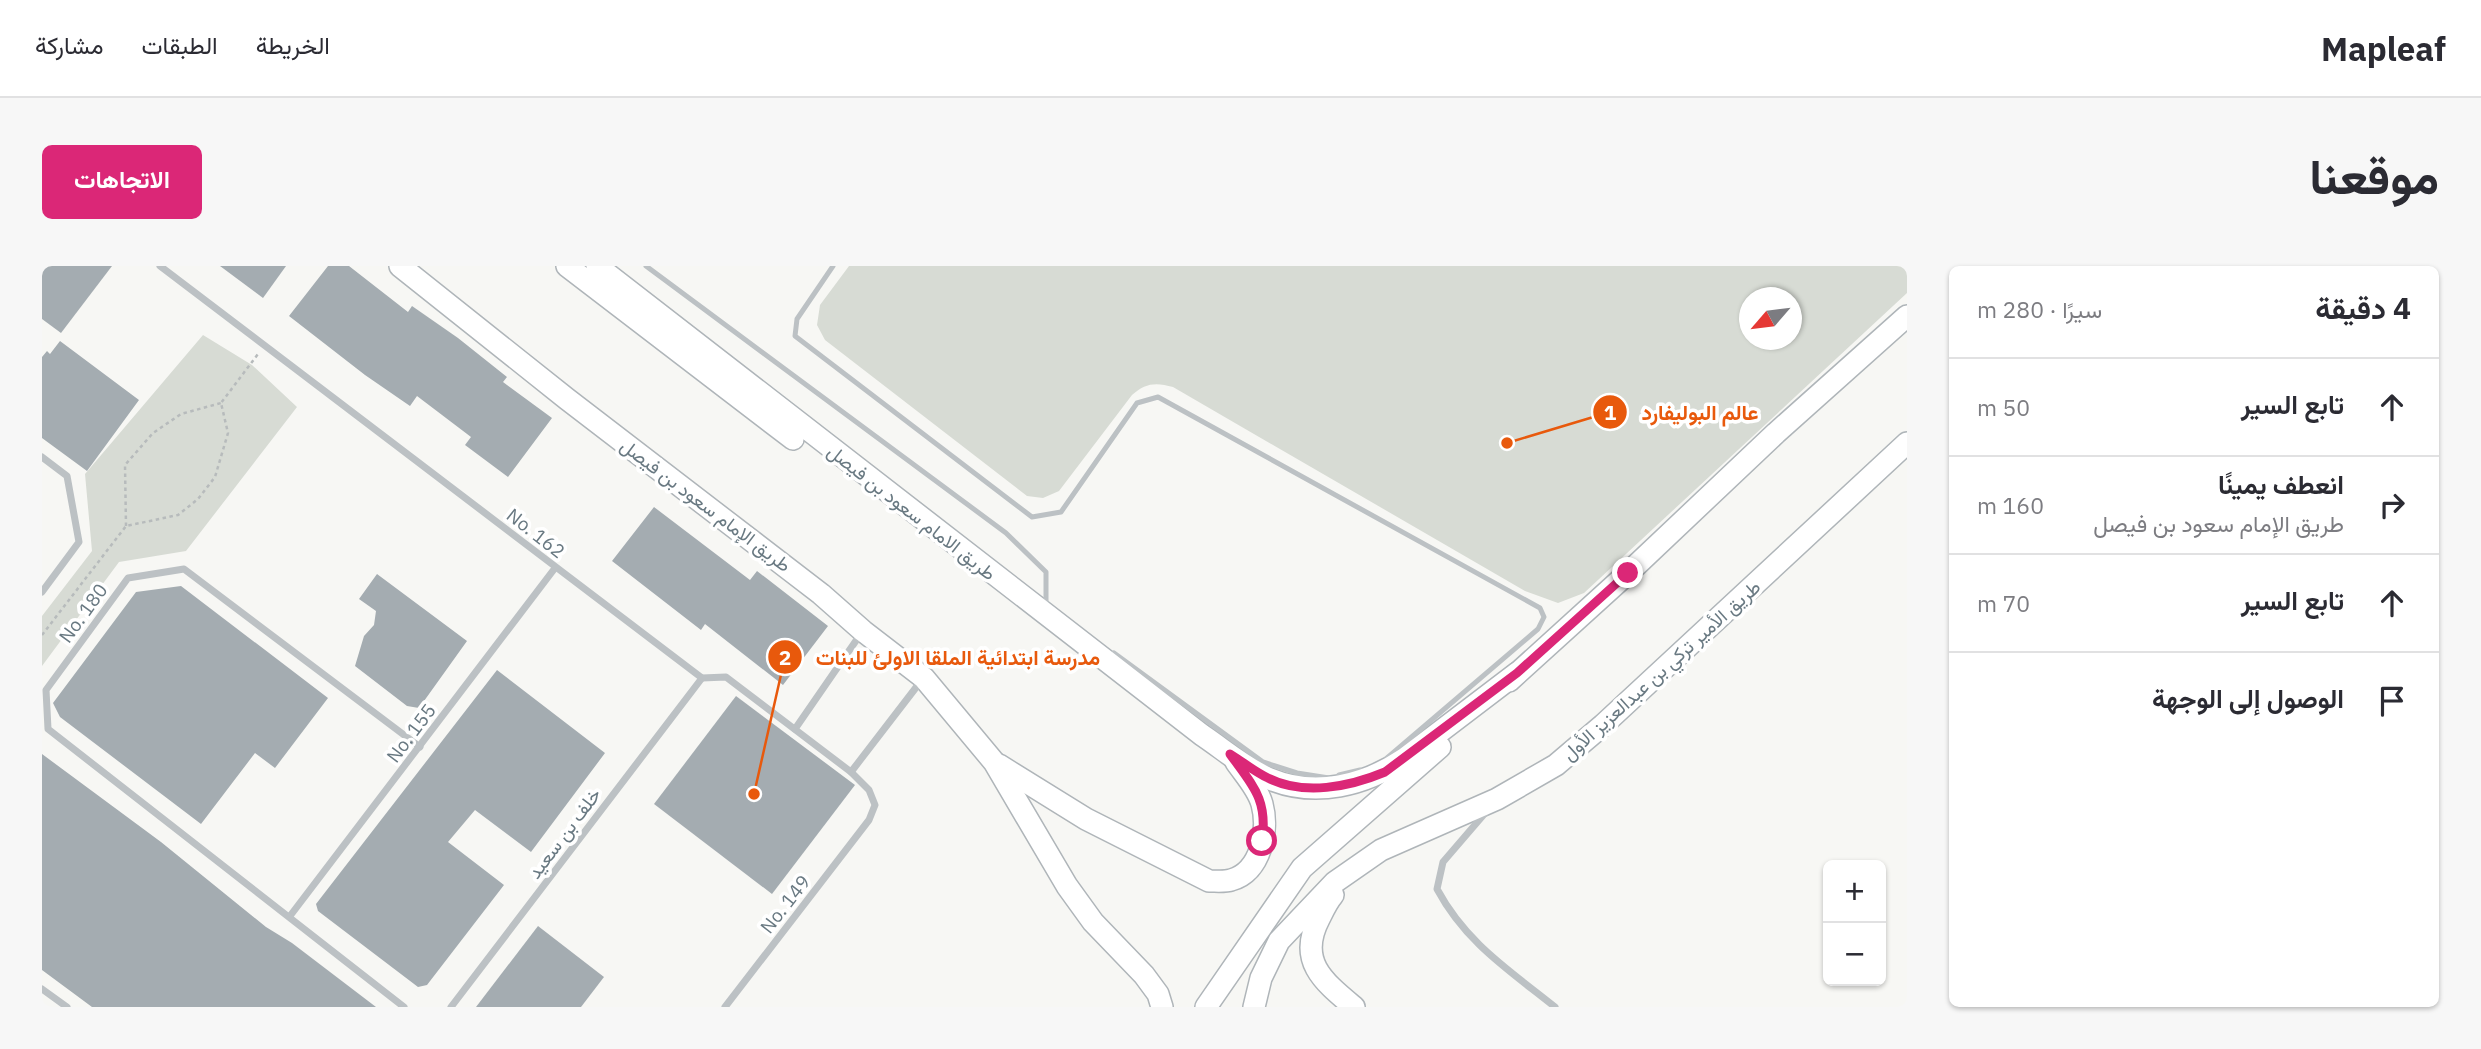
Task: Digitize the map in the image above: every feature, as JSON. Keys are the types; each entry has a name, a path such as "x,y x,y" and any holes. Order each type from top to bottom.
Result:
{"main road":[{"name":"طريق الإمام سعود بن فيصل","path":"400,266 567,399 821,593 863,631 924,678 994,762"},
{"path":"567,266 948,556 1015,602 1053,613"},
{"name":"طريق الامام سعود بن فيصل","path":"612,275 1053,613 1230,754"},
{"path":"1206,1007 1302,868 1433,754 1776,433 1907,316"},
{"name":"طريق الأمير تركي بن عبدالعزيز الأول","path":"1254,1007 1261,978 1279,941 1335,882 1358,864 1403,838 1497,799 1556,765 1603,725 1907,443"},
{"path":"1230,754 1269,779 1290,785 1324,788 1360,782 1385,772 1404,759 1517,673"},
{"path":"994,762 1086,819 1196,875 1209,881 1218,881 1231,880 1250,868 1260,851 1264,827 1263,805 1258,793 1230,754"},
{"path":"994,762 1067,886 1093,922 1144,975 1158,993 1163,1007"},
{"path":"1354,1007 1330,987 1316,970 1311,958 1311,943 1315,927 1329,899 1358,864"}],"street":[{"name":"No. 162","path":"160,266 702,678 726,677 851,772 869,790 875,805 869,820"},
{"path":"42,457 67,476 79,542 42,592"},
{"name":"No. 155","path":"290,916 555,568"},
{"name":"No. 180","path":"404,1007 48,729 46,690 128,578 184,569 420,747"},
{"path":"795,729 863,631"},
{"name":"خلف بن سعيد","path":"451,1007 702,678"},
{"path":"851,772 924,678"},
{"path":"1497,799 1443,862 1437,889 1448,910 1474,942 1555,1007"},
{"name":"No. 149","path":"725,1007 869,820"},
{"path":"42,989 67,1007"}],"lane":[{"path":"608,266 612,275 1024,587"},
{"path":"646,266 1006,533 1046,572 1053,613"},
{"path":"833,266 797,319 795,336 1032,517 1060,512 1137,403 1158,397 1540,608 1544,617 1538,629 1380,764"},
{"path":"1035,596 1053,613"},
{"path":"1111,652 1263,762 1297,773 1329,778 1367,768"}],"path":[{"path":"42,635 126,526 125,465 153,433 181,414 221,403 264,344"},
{"path":"126,526 178,515 198,499 215,477 228,433 221,403"}],"shaded area":[{"path":"849,266 1907,266 1907,293 1584,593 1558,603 1525,591 1167,385 1146,386 1132,395 1059,491 1043,498 1027,496 825,340 817,325 820,305"},
{"path":"203,335 252,365 297,407 186,551 119,562 42,666 42,616 92,551 85,474"}],"building":[{"path":"42,266 112,266 61,333 42,319"},
{"path":"220,266 286,266 263,298"},
{"path":"328,266 349,266 408,312 412,306 507,377 503,382 552,418 508,477 465,445 471,437 417,396 410,406 289,316"},
{"path":"60,341 139,400 87,471 42,438 42,357 47,351 50,354"},
{"path":"654,507 750,580 757,571 828,626 783,685 705,624 701,630 612,561"},
{"path":"377,574 467,641 419,708 407,706 355,666 364,636 374,625 376,611 359,599"},
{"path":"181,586 328,698 275,768 255,753 201,824 60,717 53,703 136,592"},
{"path":"497,670 605,753 531,852 475,810 448,842 504,885 427,985 418,987 318,911 316,904"},
{"path":"736,696 855,785 772,894 654,804"},
{"path":"42,754 161,842 266,927 292,943 376,1007 92,1007 42,970"},
{"path":"538,926 604,977 581,1007 476,1007"}],"place":[{"name":"عالم البوليفارد","path":"1507,443"},
{"name":"مدرسة ابتدائية الملقا الاولئ للبنات","path":"754,794"}],"route":[{"path":"1262,841 1263,805 1258,793 1230,754 1269,779 1313,788 1360,782 1385,772 1517,673 1628,573"}]}
